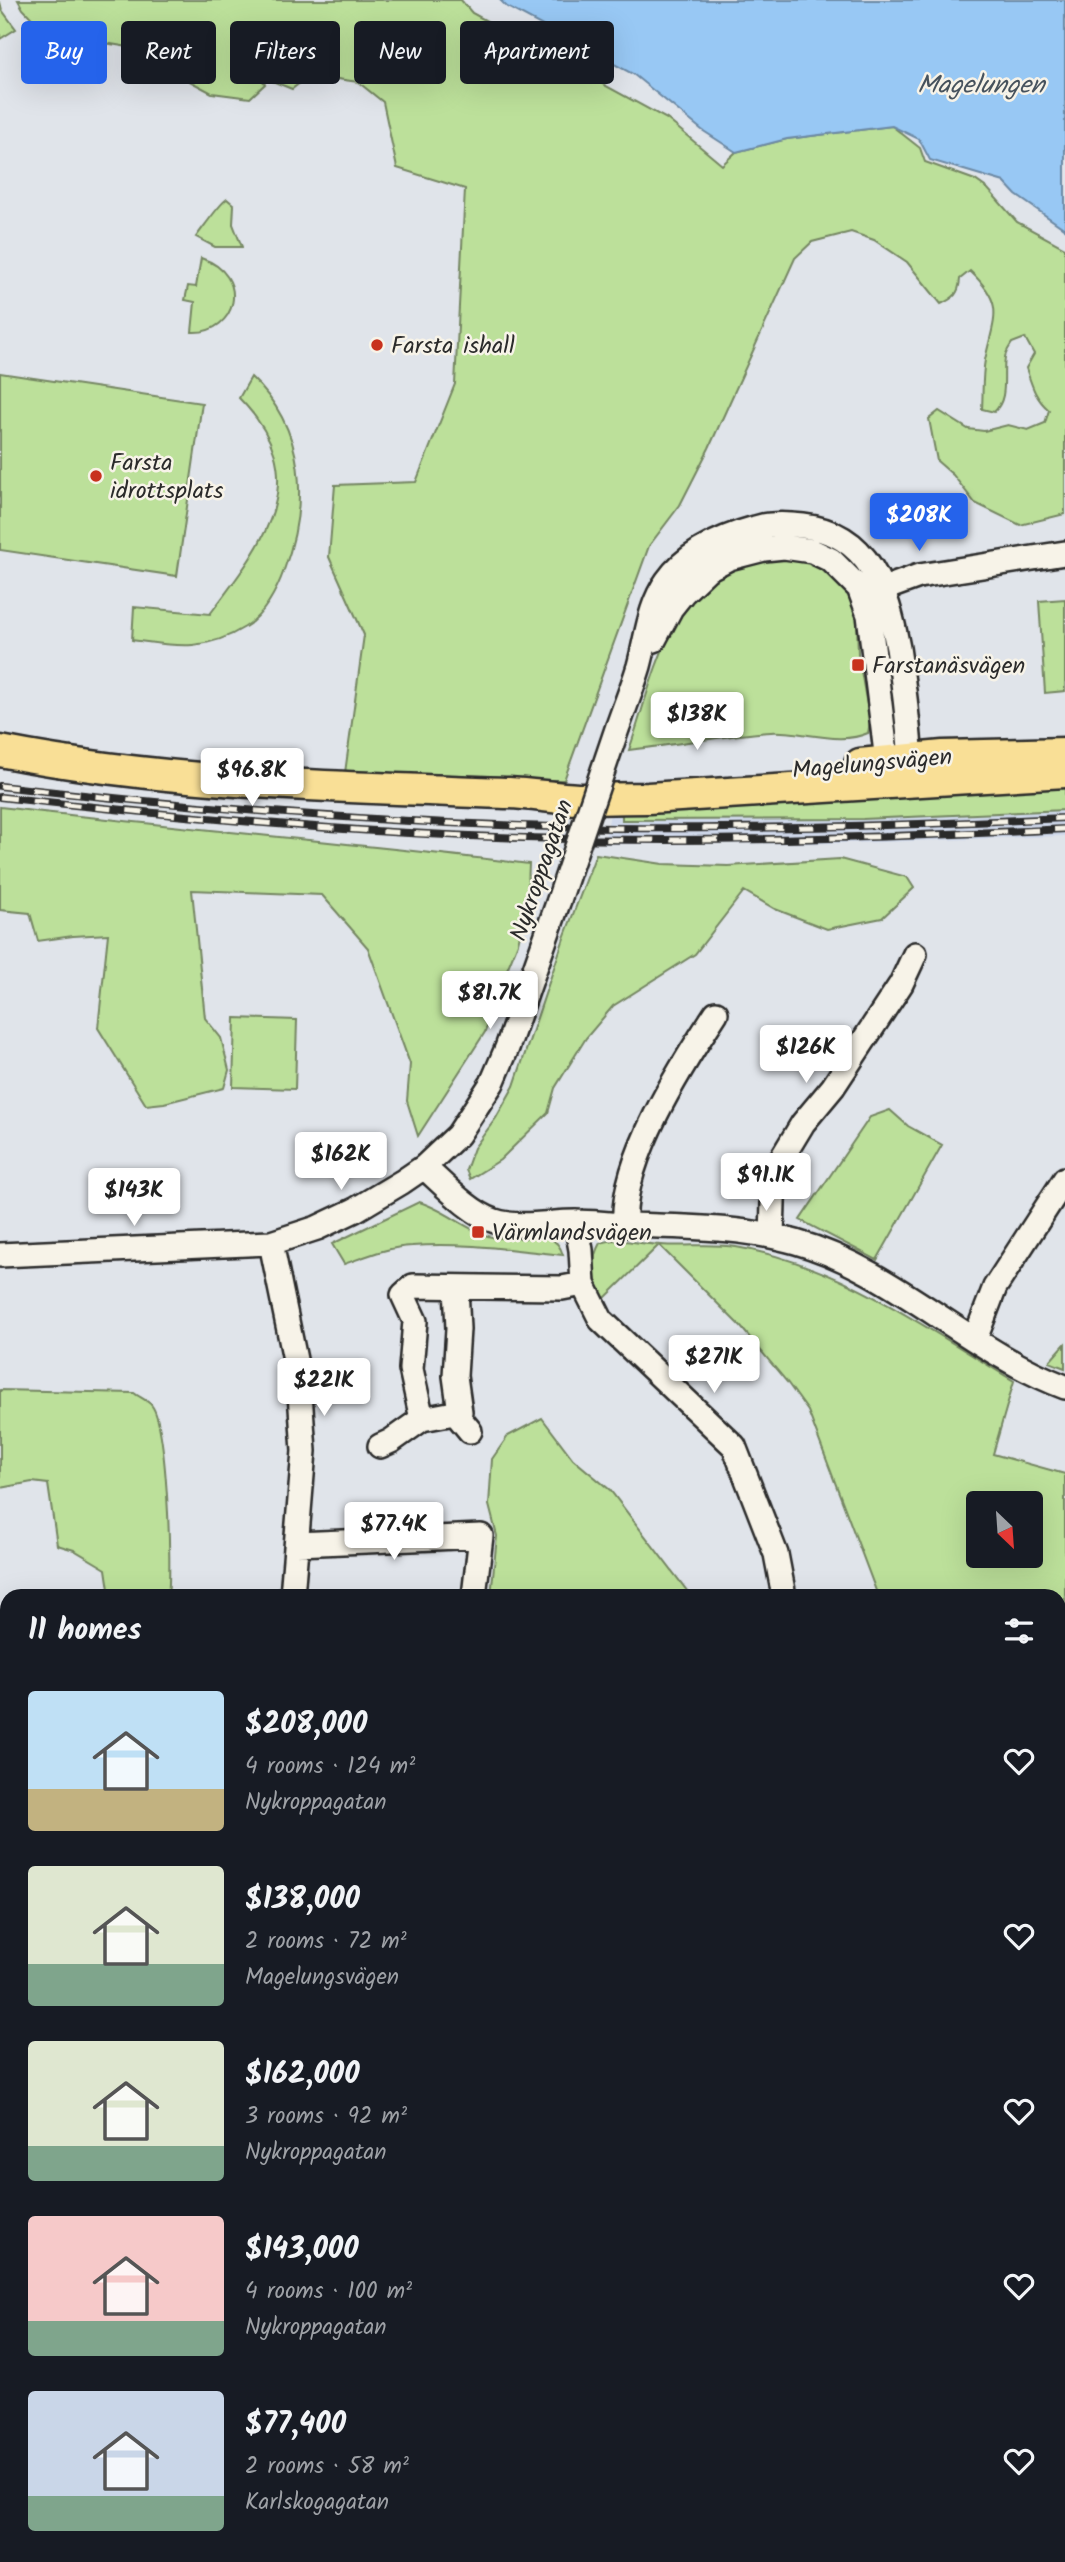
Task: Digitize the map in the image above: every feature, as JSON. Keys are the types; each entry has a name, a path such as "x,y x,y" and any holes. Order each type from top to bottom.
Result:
{"main road":[{"name":"Magelungsvägen","path":"0,751 94,766 201,778 329,787 511,793 578,799 648,798 900,770 1027,752 1065,753"},
{"name":"Magelungsvägen","path":"900,770 1065,772"}],"street":[{"name":"Nykroppagatan","path":"0,1255 271,1243 317,1228 355,1210 424,1167 458,1135 492,1083 507,1048 638,667 671,608 708,569 729,558 764,549 784,547 812,551 831,560 859,588 874,593 890,610 904,686 900,770"},
{"path":"874,593 919,576 1065,553"},
{"path":"772,1236 774,1171 803,1123 833,1087 901,984 915,954"},
{"path":"625,1225 624,1212 631,1182 654,1120 676,1074 716,1013"},
{"path":"424,1167 476,1210 494,1221 515,1225 576,1222 695,1227 772,1236 830,1254 872,1274 1040,1377 1065,1387"},
{"path":"975,1339 995,1287 1065,1179"},
{"path":"576,1222 583,1284 601,1320 732,1442 776,1554 783,1589"},
{"path":"271,1243 299,1379 304,1451 293,1589"},
{"path":"422,1419 411,1369 415,1321 403,1295 413,1286 562,1288 583,1284"},
{"path":"380,1446 422,1419 463,1423 455,1376 458,1329 456,1287"},
{"path":"297,1544 481,1536 475,1589"}],"shaded area":[{"path":"1065,810 1065,836 852,843 604,844 610,814 622,815 622,820 863,819"}],"green space":[{"path":"18,0 461,0 472,13 487,21 460,21 460,84 603,84 667,119 722,165 736,152 787,139 892,126 920,148 925,162 975,180 988,189 1017,222 1065,248 1065,514 1020,525 975,503 953,475 937,461 929,419 939,411 968,429 984,431 1008,425 1028,430 1045,423 1049,410 1037,396 1026,368 1034,354 1025,338 1012,343 1006,354 1003,394 999,406 994,412 982,409 984,366 994,312 989,293 970,271 960,279 955,295 941,304 907,262 874,240 851,232 812,242 795,258 709,448 680,505 649,546 564,780 344,780 364,635 329,557 335,485 416,482 455,384 465,189 397,168 383,102 360,84 446,84 446,21 354,21 354,81 340,79 340,21 230,21 230,84 265,84 250,98 212,93 195,84 216,84 216,21 121,21 121,46 107,43 107,21 34,21"},
{"path":"0,2 2,10 16,29 0,39"},
{"path":"280,84 298,84 292,89"},
{"path":"227,199 234,205 233,224 242,247 215,247 196,237"},
{"path":"201,258 217,266 227,277 232,289 232,302 228,314 220,324 207,330 192,332 195,302 185,300 188,286 196,287"},
{"name":"Farsta idrottsplats","path":"0,373 202,403 177,576 0,550"},
{"path":"251,377 269,397 283,419 298,468 297,519 292,545 278,586 264,609 252,622 217,640 203,644 176,645 132,640 134,607 210,614 248,562 263,536 274,509 278,483 275,455 262,427 239,398"},
{"path":"791,557 816,565 836,578 851,596 863,620 857,622 858,654 870,722 868,733 857,737 833,738 771,732 629,750 668,639 699,590 721,573 748,562"},
{"path":"1065,599 1065,691 1045,693 1039,601"},
{"path":"1065,783 1065,810 863,819 622,820 622,815 610,814 613,808"},
{"path":"0,807 529,864 527,906 518,943 485,1032 418,1136 407,1101 410,1064 368,948 322,895 192,890 205,1018 221,1038 229,1070 224,1088 146,1105 98,1028 108,934 38,941 30,913 0,910"},
{"path":"596,854 663,864 728,866 840,859 907,877 914,888 882,918 827,929 775,909 744,891 695,954 613,1006 586,1038 555,1088 548,1113 500,1160 470,1179 466,1170 474,1148 496,1118 514,1086 564,938"},
{"path":"235,1018 297,1020 295,1089 233,1087"},
{"path":"890,1110 908,1126 942,1145 877,1260 800,1220 870,1117"},
{"path":"419,1202 488,1236 549,1238 558,1245 563,1255 488,1247 431,1245 395,1248 344,1264 332,1244"},
{"path":"613,1240 727,1246 774,1255 811,1268 881,1300 1014,1381 993,1454 1065,1474 1065,1589 875,1589 808,1411 741,1327 659,1245 602,1301 595,1279 594,1258 600,1243"},
{"path":"1065,1344 1065,1368 1049,1362"},
{"path":"0,1390 134,1393 151,1404 161,1440 169,1528 168,1589 109,1589 106,1569 74,1550 57,1545 48,1484 32,1482 0,1488"},
{"path":"542,1418 573,1459 610,1490 686,1589 492,1589 497,1536 489,1505 492,1459 508,1436"}],"water":[{"name":"Magelungen","path":"500,0 1065,0 1065,229 1016,195 1004,182 930,160 919,139 892,126 787,139 736,152 702,130 633,74 614,64 614,21 533,21 507,7"}],"railway":[{"path":"0,786 278,812 556,827 810,827 1065,818"},
{"path":"0,797 262,823 524,838 794,839 1065,829"}],"place":[{"name":"Farsta ishall","path":"377,345"},
{"name":"Farsta idrottsplats","path":"96,476"},
{"name":"Farstanäsvägen","path":"858,665"},
{"name":"Värmlandsvägen","path":"478,1232"}]}
